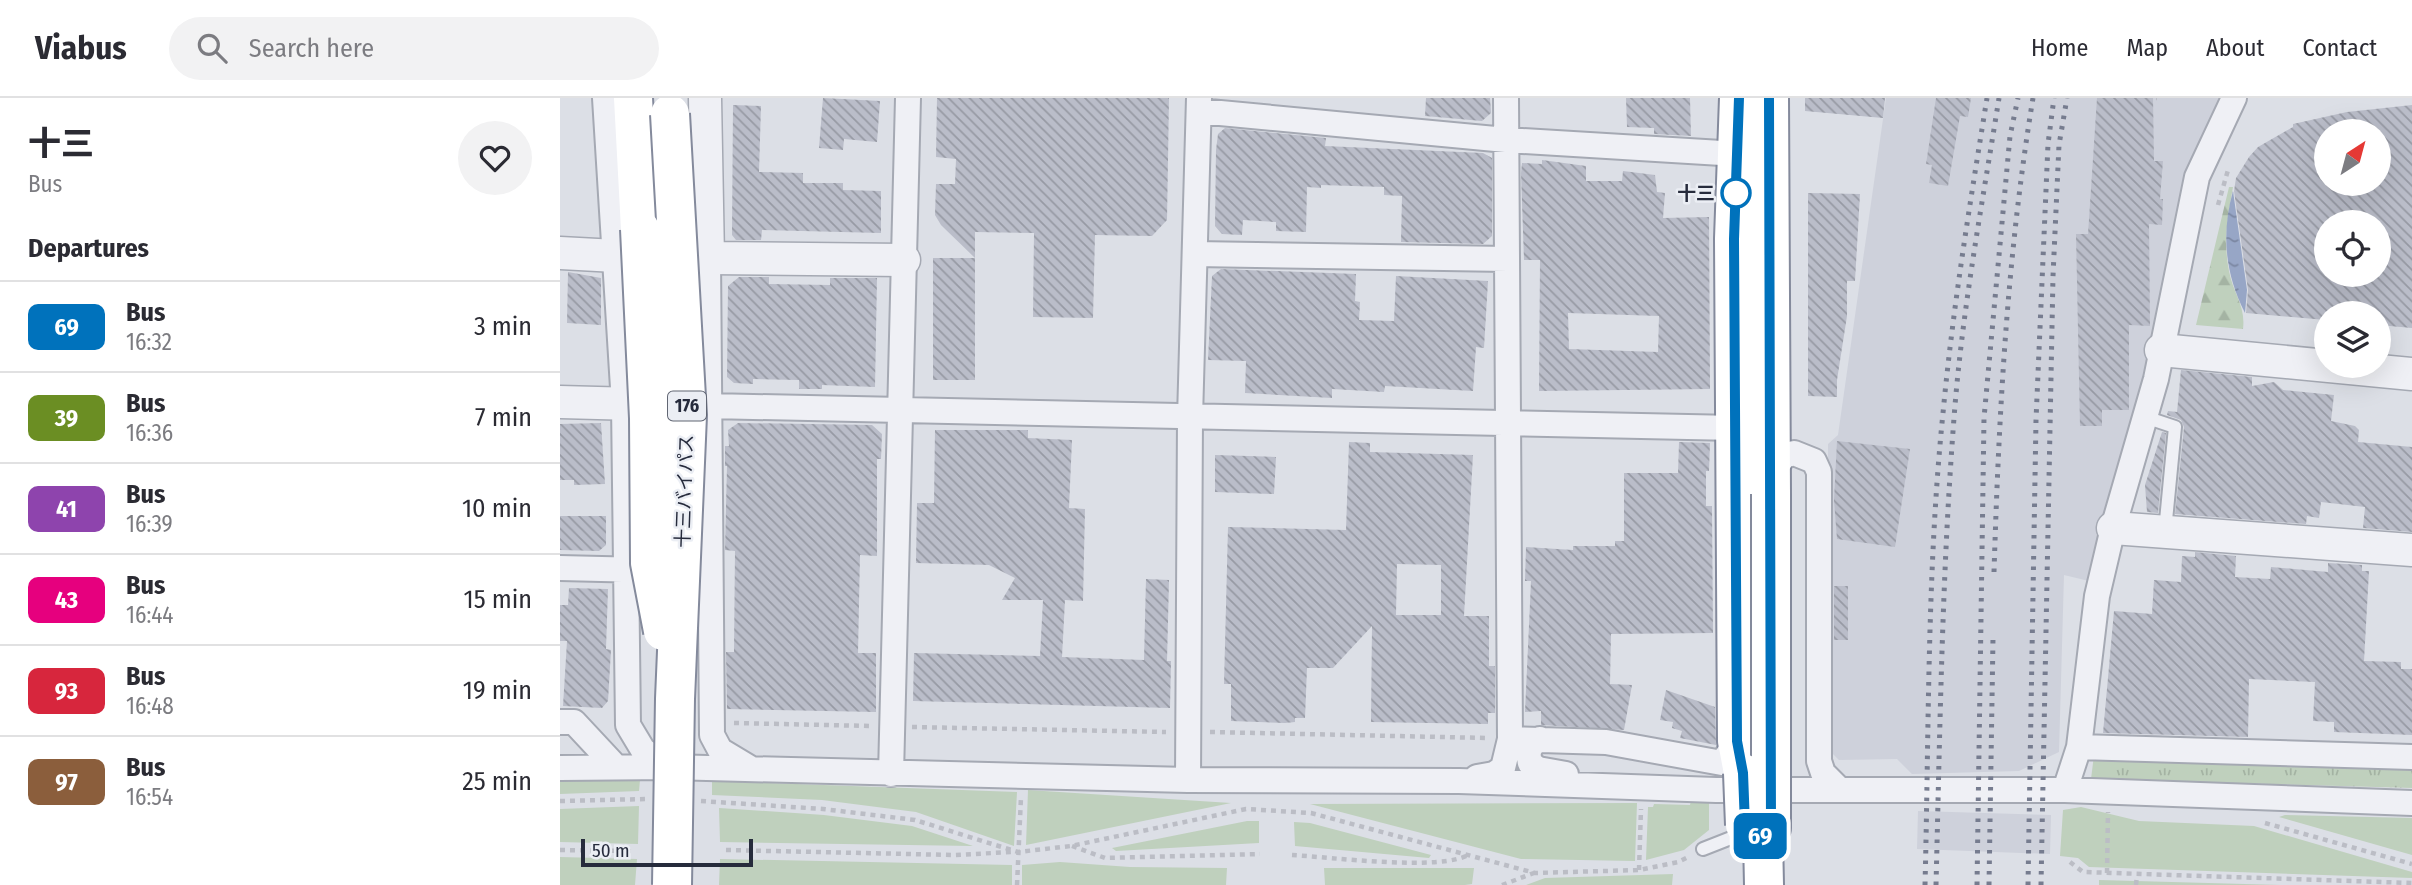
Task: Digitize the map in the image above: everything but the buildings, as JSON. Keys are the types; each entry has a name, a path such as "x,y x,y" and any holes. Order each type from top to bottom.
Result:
{"highway":[{"name":"176","path":"633,98 628,243 636,404 650,563 675,699"},
{"path":"1739,98 1734,239 1740,757 1762,849"},
{"path":"1762,849 1771,484 1769,98"},
{"name":"十三バイパス","path":"669,103 687,415 675,699 672,885"}],"street":[{"path":"560,253 628,243 605,98"},
{"path":"705,98 712,735 720,750 754,769"},
{"path":"891,774 908,98"},
{"path":"1459,781 1494,774 1503,768 1510,739 1506,98"},
{"path":"2065,790 2079,747 2097,596 2161,351 2197,177 2234,98"},
{"path":"1188,780 1191,418 1199,104 1506,140 1738,154"},
{"path":"1195,254 1507,258"},
{"path":"708,258 904,260"},
{"path":"2161,351 2314,364"},
{"path":"2391,372 2412,374"},
{"path":"560,402 1735,428"},
{"path":"636,404 627,570 628,725 643,750 669,767"},
{"path":"1771,484 1784,456 1794,453 1814,461 1819,472 1819,761 1823,773 1839,789"},
{"path":"2113,528 2412,550"},
{"path":"560,568 711,572"},
{"path":"567,722 616,767"},
{"path":"1510,739 1606,742 1722,763 1730,756 1740,757"},
{"path":"1540,739 1531,745 1527,753 1530,763 1538,769 1642,788"},
{"path":"2079,747 2412,757"},
{"path":"560,768 669,767 1188,780 1459,781 1642,788 2065,790 2412,803"}],"lane":[{"path":"2145,417 2175,427 2165,531"},
{"path":"1703,849 1731,838 1762,849"}],"path":[{"path":"2216,211 2230,167"},
{"path":"712,723 1510,739"},
{"path":"1017,885 1022,775"},
{"path":"1639,870 1642,788"},
{"path":"560,801 651,799"},
{"path":"692,800 823,809 915,820 1018,852"},
{"path":"726,850 954,855 1018,852 1071,846 1247,809 1311,813 1535,873 1639,870 1678,862 1703,849"},
{"path":"2107,873 2108,811"},
{"path":"2255,820 2412,864"},
{"path":"1071,846 1105,858 1260,854"},
{"path":"560,850 631,850"},
{"path":"1292,855 1435,862 1460,860 1470,854"},
{"path":"2070,862 2083,872 2412,883"},
{"path":"1502,885 1535,873"},
{"path":"2136,885 2137,875"}],"shaded area":[{"path":"1886,98 2221,98 2187,169 2146,377 2089,581 2064,575 2059,752 2019,771 1912,774 1897,759 1839,760 1829,750 1828,444 1838,435"},
{"path":"1918,811 2051,815 2050,854 1917,849"}],"green space":[{"path":"2229,187 2233,187 2227,229 2227,260 2243,313 2243,329 2196,325"},
{"path":"2094,755 2412,766 2412,788 2091,779"},
{"path":"560,779 640,780 639,791 560,794"},
{"path":"712,781 1017,792 1014,846 916,812 822,800 712,795"},
{"path":"1028,790 1231,803 1026,845"},
{"path":"1691,800 1709,800 1709,830 1684,850 1646,860 1648,807 1653,807 1654,804 1690,805"},
{"path":"1637,803 1635,861 1521,859 1310,804"},
{"path":"639,806 638,844 560,842 560,809"},
{"path":"2081,807 2139,821 2254,826 2412,872 2412,878 2089,867 2078,858 2060,856 2063,810"},
{"path":"719,808 824,815 912,826 973,846 720,842"},
{"path":"2279,817 2412,818 2412,855"},
{"path":"1247,821 1259,821 1259,843 1116,851 1112,848"},
{"path":"1294,822 1310,823 1431,855 1429,858 1295,846"},
{"path":"560,857 637,859 635,885 560,885"},
{"path":"720,859 1012,865 1012,885 719,885"},
{"path":"1060,862 1130,867 1227,868 1226,885 1022,885 1022,865"},
{"path":"1324,868 1474,868 1472,884 1465,885 1325,885"},
{"path":"1673,874 1672,885 1526,885 1545,878"},
{"path":"2099,880 2281,885 2099,885"}],"water":[{"path":"2233,191 2247,290 2245,313 2233,283 2227,253 2227,222"}],"railway":[{"path":"1925,885 1931,590 1938,472 1957,294 1987,98"},
{"path":"1936,885 1944,593 1954,418 1967,298 1999,98"},
{"path":"1977,885 1984,418 2010,136 2018,98"},
{"path":"1994,572 2006,334 2017,216 2033,98"},
{"path":"2028,885 2036,420 2048,144 2054,98"},
{"path":"2041,885 2053,276 2059,145 2067,98"},
{"path":"1989,885 1993,638"}],"bus line":[{"name":"69","path":"1739,98 1734,239 1737,741 1743,773 1745,825 1763,838 1771,828 1769,98"}],"place":[{"name":"十三","path":"1736,193"}]}
